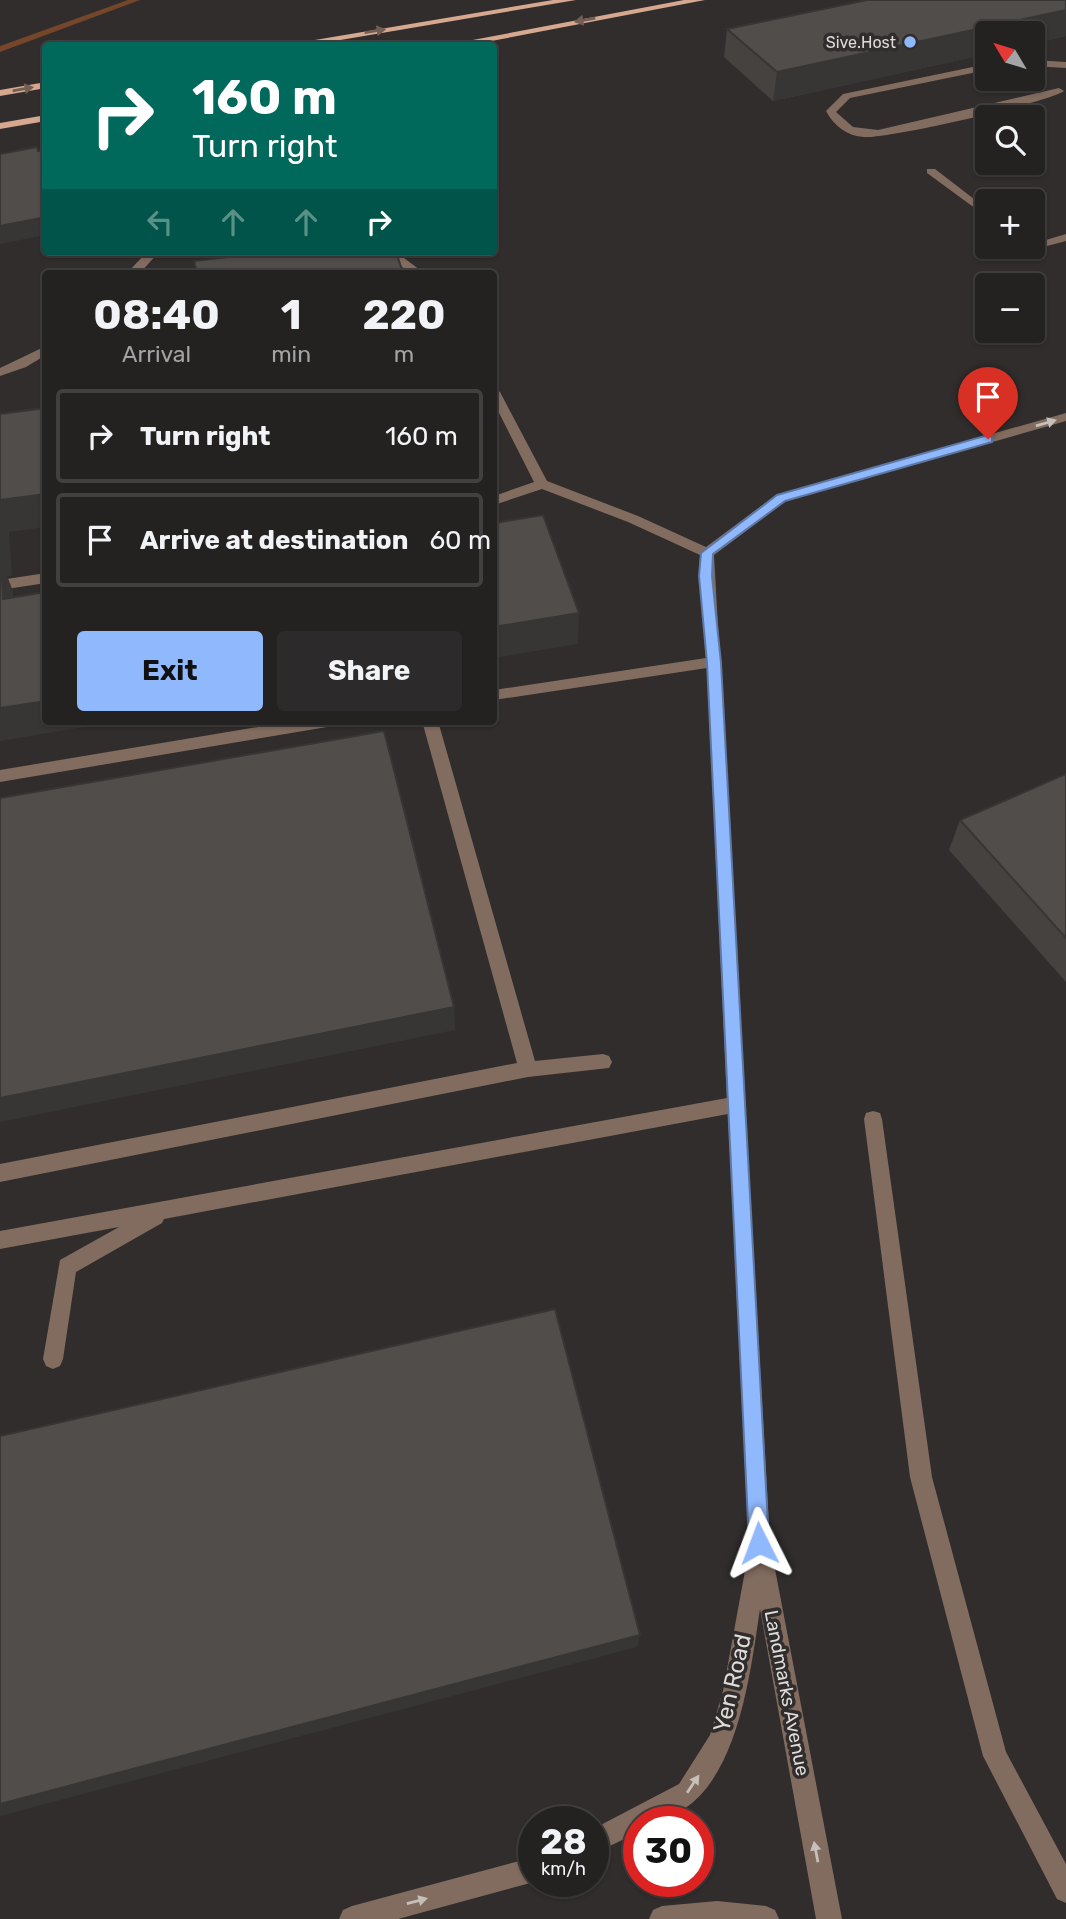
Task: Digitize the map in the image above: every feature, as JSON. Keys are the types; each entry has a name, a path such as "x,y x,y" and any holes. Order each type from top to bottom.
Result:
{"main road":[{"path":"309,42 570,0 586,7 653,0"},
{"path":"468,42 700,0"},
{"path":"0,93 42,86"},
{"path":"0,128 41,118"}],"street":[{"path":"1045,55 1066,57"},
{"path":"1045,64 1066,65"},
{"path":"975,69 847,96 831,111 836,120 847,128 863,134 881,133 951,119 1059,91"},
{"path":"931,171 975,205"},
{"path":"1045,243 1066,237"},
{"path":"136,270 148,256"},
{"path":"395,256 414,270"},
{"path":"0,372 42,352"},
{"path":"497,398 542,484"},
{"path":"497,499 542,484 633,519 707,553 781,498 1066,417"},
{"name":"Landmarks Avenue","path":"707,553 706,576 714,663 759,1543 829,1919"},
{"path":"0,585 42,579"},
{"path":"497,695 714,663"},
{"path":"0,776 303,725"},
{"path":"431,725 528,1069"},
{"path":"0,1173 528,1069 603,1062"},
{"path":"0,1240 736,1104"},
{"path":"873,1119 921,1477 995,1756 1066,1890"},
{"path":"52,1359 67,1267 171,1209"},
{"name":"Yen Road","path":"609,1834 688,1793 720,1741 734,1691 759,1543"},
{"path":"352,1919 518,1873"},
{"path":"662,1919 717,1914 766,1919"}],"building":[{"path":"867,0 1066,0 1066,10 1015,21 975,21 975,30 777,72 727,29"},
{"path":"37,147 38,151 42,150 42,218 0,226 0,154"},
{"path":"235,256 397,256 402,270 196,270 194,261"},
{"path":"42,409 42,495 0,500 0,414"},
{"path":"543,515 579,613 497,627 497,523"},
{"path":"1,559 3,599 42,593 42,702 0,708"},
{"path":"384,731 454,1007 0,1098 0,798"},
{"path":"1066,774 1066,938 960,820"},
{"path":"555,1309 640,1635 0,1804 0,1436"}],"waterway":[{"path":"0,49 136,0"}],"place":[{"name":"Sive.Host","path":"910,42"}],"route":[{"path":"759,1543 714,663 706,576 707,553 781,498 988,439"}]}
